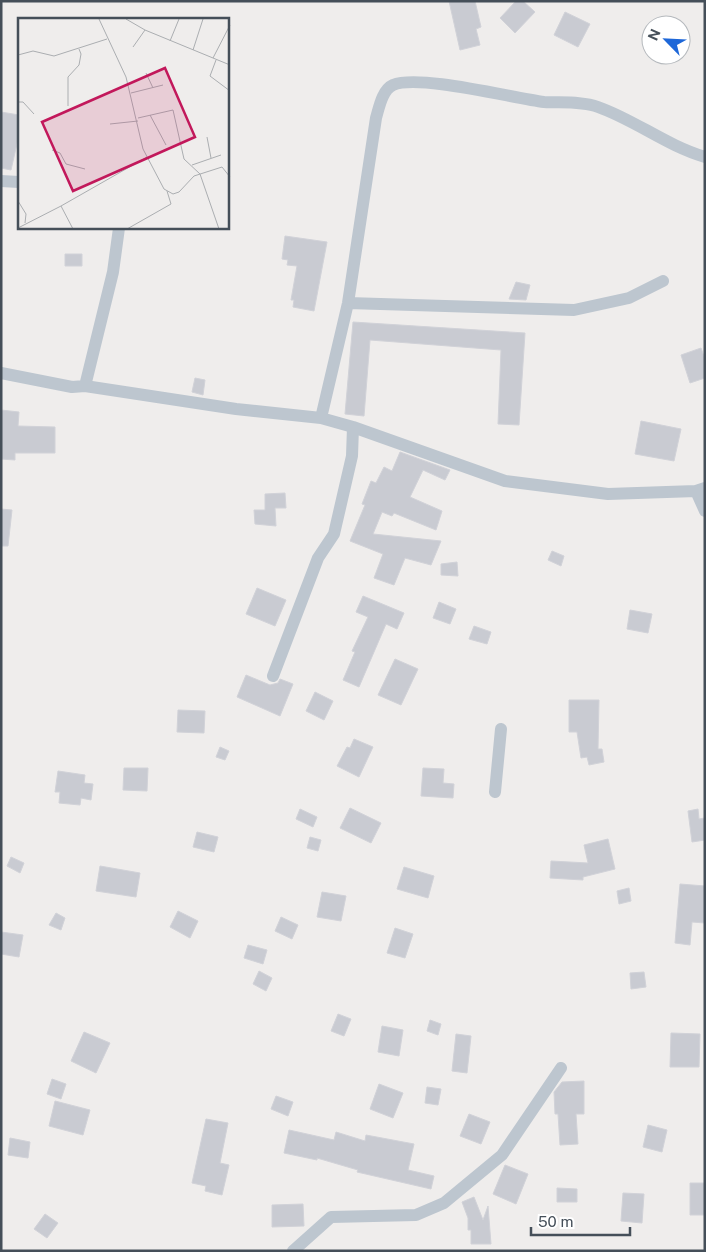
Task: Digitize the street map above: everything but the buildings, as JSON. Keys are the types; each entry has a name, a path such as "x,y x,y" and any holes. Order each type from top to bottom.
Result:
{"street":[{"path":"320,418 348,303 376,118 384,93 392,86 407,82 442,85 543,102 596,106 685,151 705,157"},
{"path":"1,181 18,182"},
{"path":"85,386 113,272 120,229"},
{"path":"348,303 574,310 630,298 662,281"},
{"path":"1,374 72,387 85,386 236,409 320,418 353,427 505,481 608,494 700,489 705,511"},
{"path":"273,676 318,558 334,534 352,456 353,427"},
{"path":"495,792 501,729"},
{"path":"293,1251 330,1217 416,1215 444,1203 502,1155 560,1068"}]}
